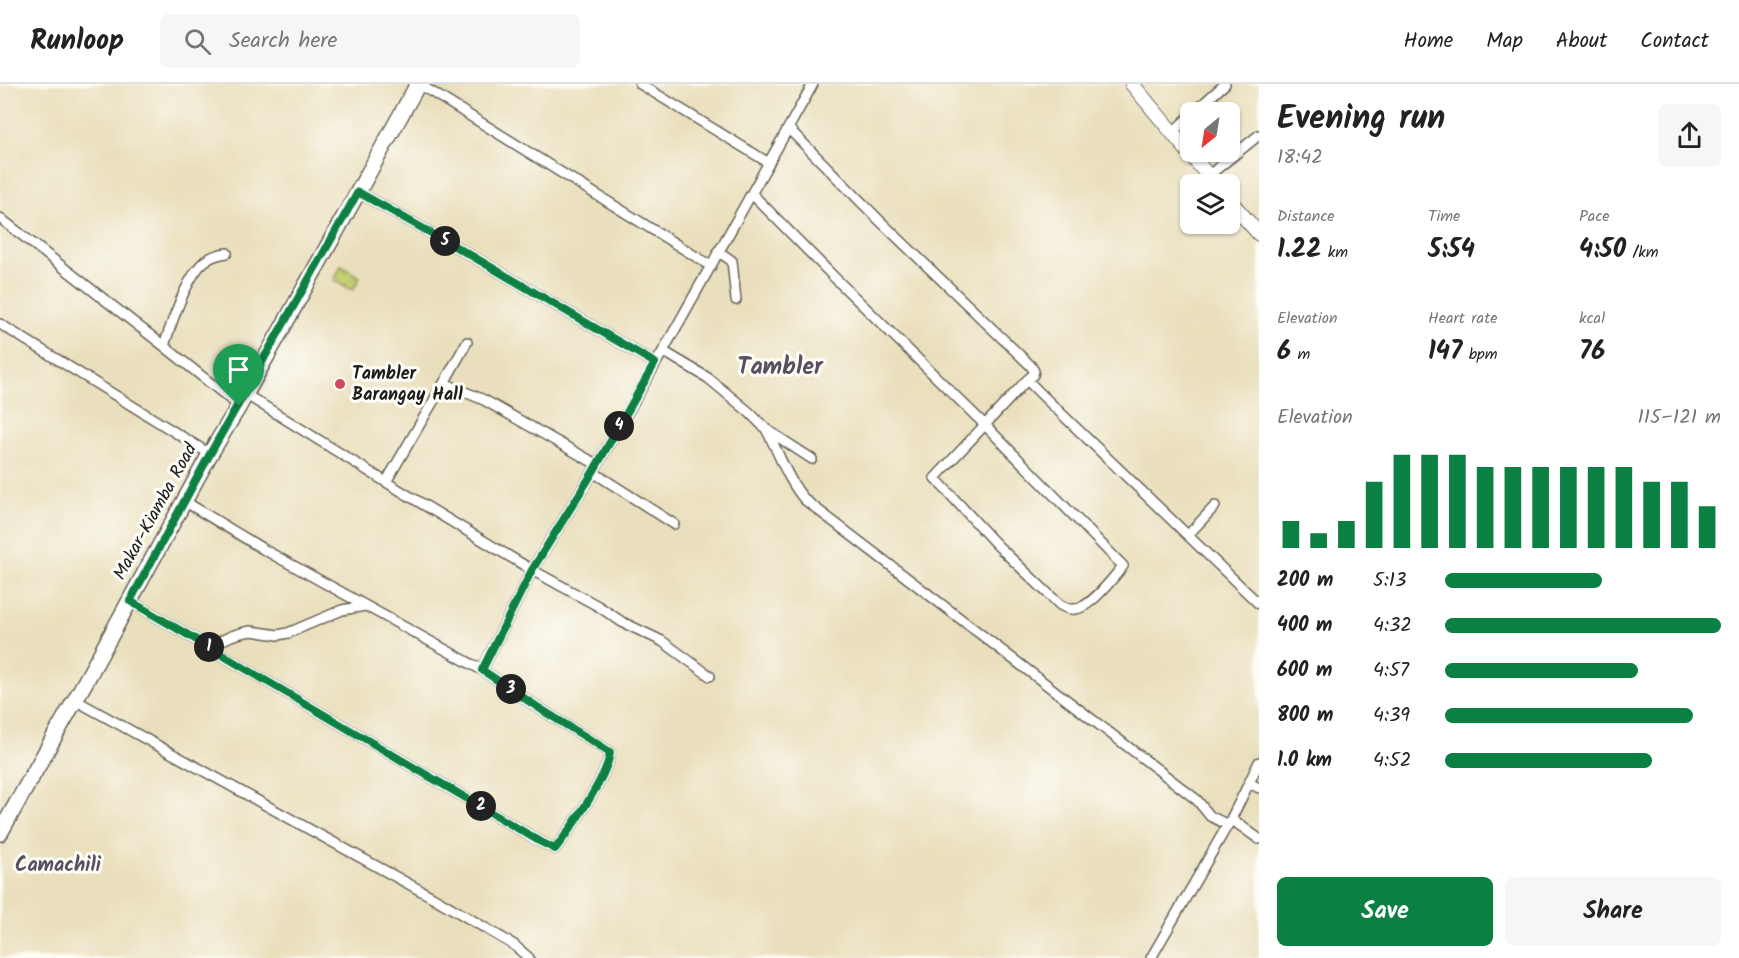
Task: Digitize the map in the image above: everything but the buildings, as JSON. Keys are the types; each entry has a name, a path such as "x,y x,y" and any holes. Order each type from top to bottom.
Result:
{"main road":[{"name":"Makar-Kiamba Road","path":"0,833 419,84"}],"street":[{"path":"419,84 711,266"},
{"path":"640,84 769,163"},
{"path":"482,670 532,570 663,351 813,84"},
{"path":"1205,102 1225,84"},
{"path":"1136,85 1207,174"},
{"path":"1172,133 1180,125"},
{"path":"752,194 984,424 1123,566 1099,593 1081,608 1074,610 1060,604 996,544 935,478 984,424 1033,375 1031,366 877,218 789,128"},
{"path":"1218,174 1259,135"},
{"path":"358,192 655,363"},
{"path":"1240,210 1256,224"},
{"path":"0,218 164,345 242,400 386,482 622,622 662,641 710,676"},
{"path":"718,251 732,261 736,300"},
{"path":"164,345 172,319 199,267 212,257 227,254"},
{"path":"0,324 210,454"},
{"path":"386,482 467,342"},
{"path":"663,351 719,386 766,429 812,459"},
{"path":"1028,380 1259,604"},
{"path":"444,383 484,400 595,468 674,524"},
{"path":"766,429 794,487 805,500 1135,751 1197,800 1210,816 1230,822 1259,839"},
{"path":"130,601 555,849 598,783 610,752 482,670 263,549 184,501"},
{"path":"1188,535 1215,506"},
{"path":"209,647 231,636 251,631 278,635 288,633 342,610 365,606"},
{"path":"75,700 436,899 514,945 529,958"},
{"path":"1151,958 1230,822 1259,762"},
{"path":"1249,783 1259,789"}],"green space":[{"path":"341,266 360,277 353,290 334,280"}],"place":[{"name":"Tambler Barangay Hall","path":"340,384"}],"district":[{"name":"Tambler","path":"780,367"},
{"name":"Camachili","path":"58,866"}],"route":[{"path":"358,192 655,363 593,472 532,570 482,670 610,752 598,783 555,849 130,601 210,454 239,406 358,192"}]}
